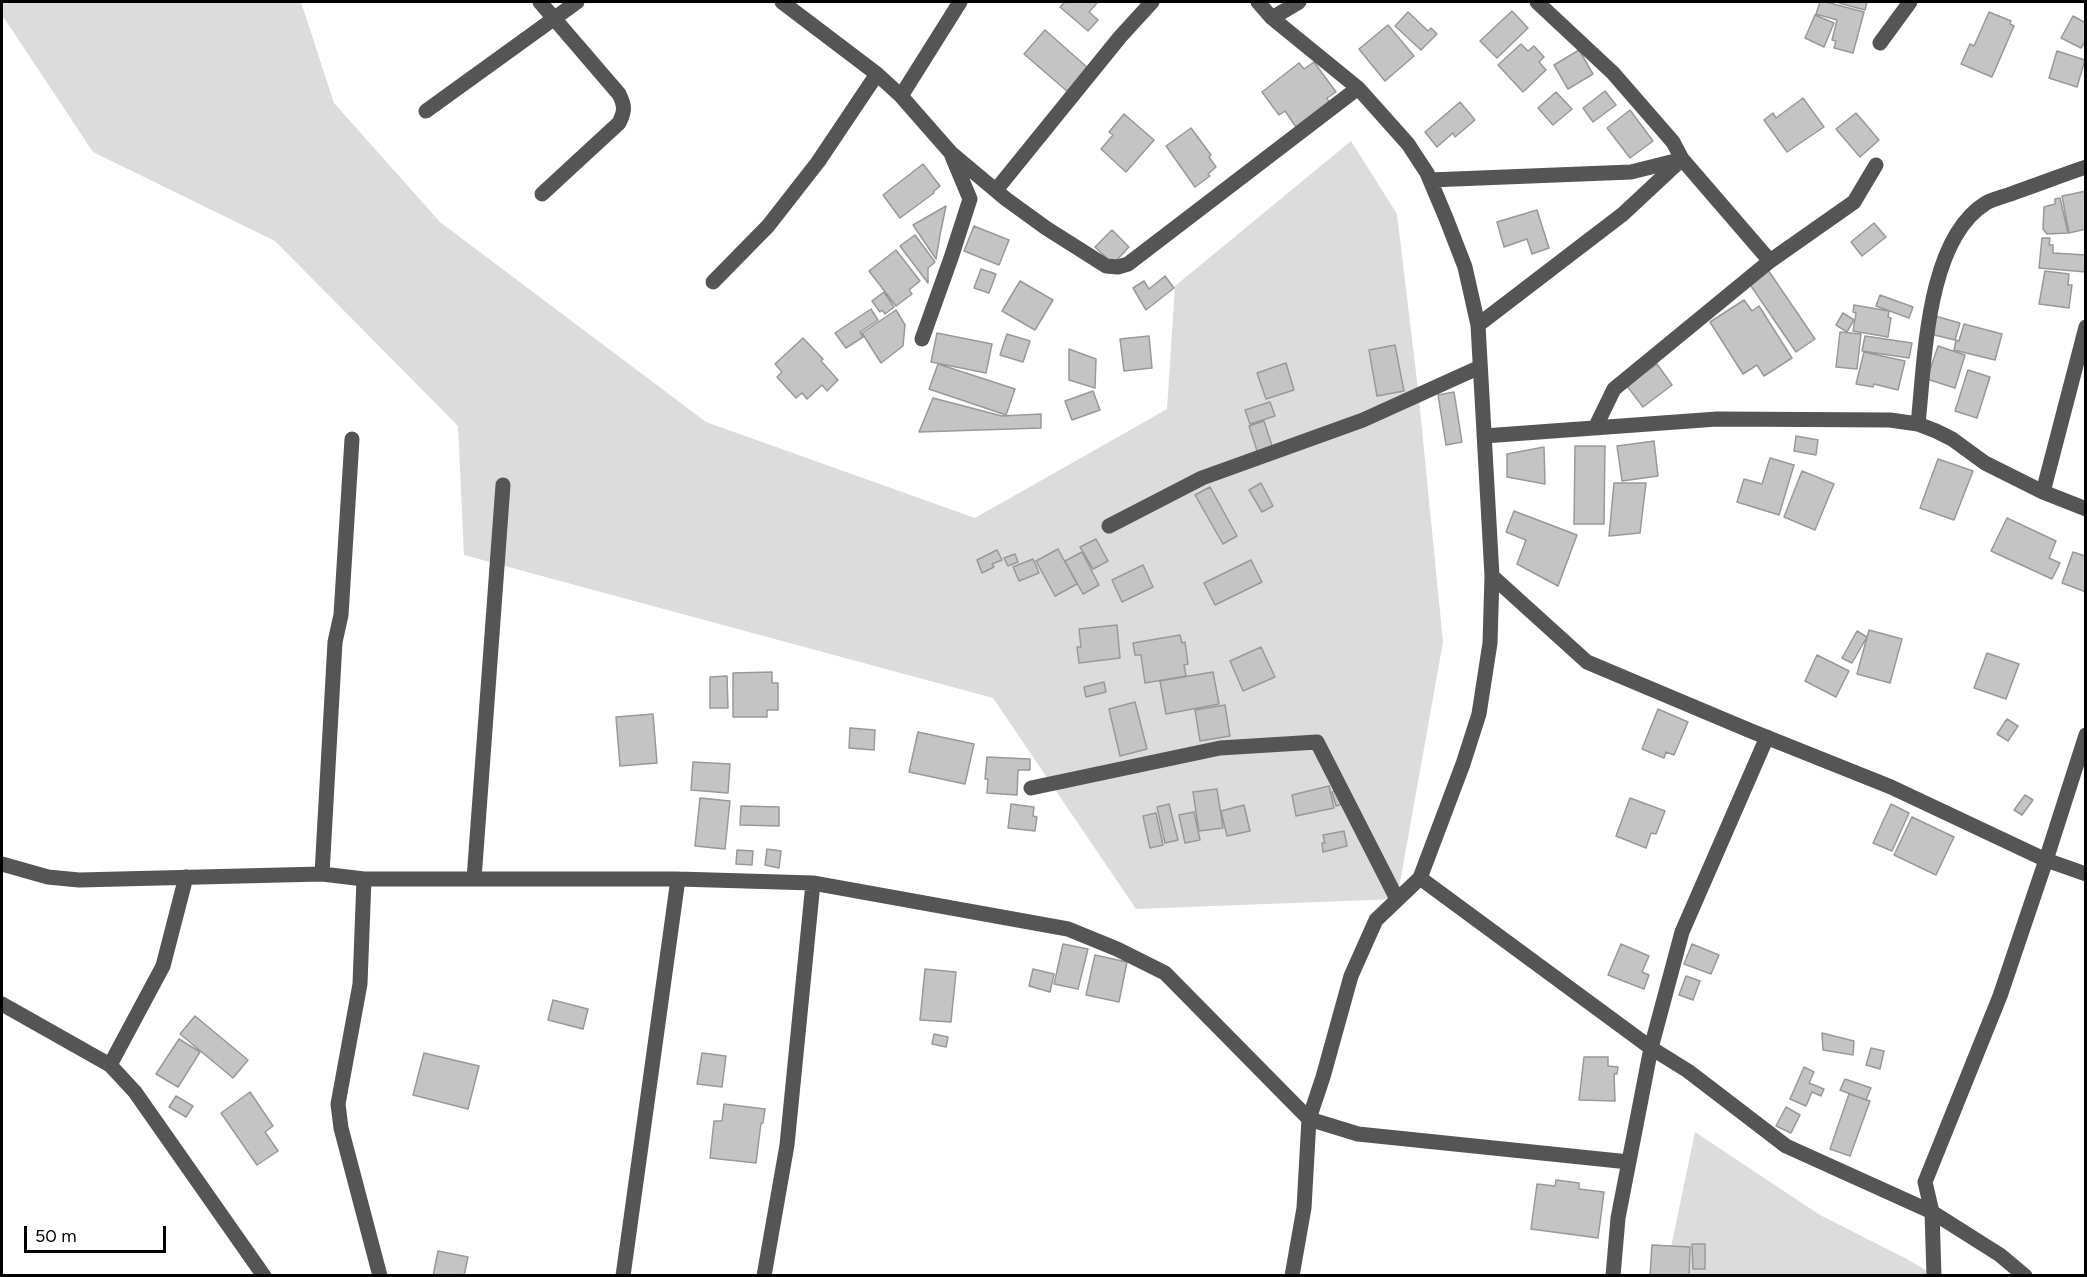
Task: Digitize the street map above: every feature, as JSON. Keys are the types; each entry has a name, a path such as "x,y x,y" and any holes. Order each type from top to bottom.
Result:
{"street":[{"path":"540,2 619,94 624,106 619,123 542,194"},
{"path":"426,111 577,2"},
{"path":"782,2 876,74 901,96 951,153 996,190 1046,228 1106,266 1118,267 1128,264 1358,88"},
{"path":"901,96 960,2"},
{"path":"996,190 1120,37 1152,2"},
{"path":"1258,2 1272,18 1358,88 1408,144 1430,180 1465,267 1478,325 1492,576 1490,643 1479,714 1463,764 1420,878 1376,920 1351,976 1309,1119 1304,1208 1292,1275"},
{"path":"1272,18 1299,2"},
{"path":"1537,2 1613,73 1673,142 1682,159 1770,261"},
{"path":"1880,43 1910,2"},
{"path":"713,282 768,226 818,162 876,74"},
{"path":"922,339 970,199 951,153"},
{"path":"1430,180 1631,172 1682,159"},
{"path":"1478,325 1623,214 1682,159"},
{"path":"1595,428 1614,388 1770,261 1854,202 1875,165"},
{"path":"1918,424 1930,311 1946,253 1960,226 1972,213 1988,202 2085,167"},
{"path":"2043,492 2085,327"},
{"path":"1109,526 1202,478 1363,420 1480,367"},
{"path":"1484,436 1717,419 1890,420 1918,424 1952,440 1985,463 2043,492 2085,509"},
{"path":"322,874 335,642 341,615 352,439"},
{"path":"474,879 503,485"},
{"path":"1492,576 1587,662 1891,787 2046,860 2085,874"},
{"path":"1934,1275 1932,1212 1925,1182 2000,996 2085,735"},
{"path":"1613,1275 1618,1218 1651,1047 1682,932 1767,737"},
{"path":"1031,788 1220,748 1317,742 1397,899"},
{"path":"2,864 48,877 79,880 322,874 364,879 678,879 813,884 1068,929 1117,949 1165,973 1309,1119 1358,1134 1629,1162"},
{"path":"110,1065 164,966 186,877"},
{"path":"1420,878 1651,1047 1688,1071 1786,1146 1932,1212 2000,1255 2025,1275"},
{"path":"364,879 360,984 338,1104 341,1128 380,1275"},
{"path":"624,1275 678,879"},
{"path":"764,1275 787,1144 813,884"},
{"path":"2,1004 110,1065 135,1092 264,1275"}],"shaded area":[{"path":"2,2 301,2 334,103 440,222 706,422 975,518 1167,409 1175,286 1351,141 1397,214 1418,389 1443,642 1397,899 1136,909 993,698 464,555 458,426 275,241 93,152 2,15"},
{"path":"1695,1132 1820,1215 1934,1275 1665,1276"}],"building":[{"path":"1065,2 1098,2 1089,12 1098,20 1088,31 1060,7"},
{"path":"1820,2 1864,12 1853,53 1834,48 1836,41 1832,40 1837,20 1816,14"},
{"path":"1840,2 1867,2 1865,10"},
{"path":"1512,11 1528,28 1497,58 1480,41"},
{"path":"1408,12 1428,31 1431,28 1437,34 1421,50 1395,26"},
{"path":"1989,12 2011,21 2010,24 2014,26 1992,77 1961,64 1970,44 1974,46"},
{"path":"1815,15 1834,23 1824,47 1805,38"},
{"path":"2073,16 2086,23 2086,40 2081,48 2061,38"},
{"path":"1388,25 1414,56 1385,81 1359,49"},
{"path":"1045,30 1088,68 1068,92 1024,54"},
{"path":"1521,44 1528,51 1534,46 1544,57 1539,62 1546,70 1523,92 1498,65"},
{"path":"1579,50 1593,74 1568,89 1554,65"},
{"path":"2057,51 2085,60 2077,87 2049,78"},
{"path":"1314,62 1336,92 1327,98 1329,102 1296,127 1285,111 1279,115 1262,92 1299,63 1304,69"},
{"path":"1605,91 1616,105 1593,122 1583,108"},
{"path":"1556,92 1572,109 1553,125 1538,108"},
{"path":"1803,98 1824,127 1787,152 1764,120 1773,113 1776,118"},
{"path":"1460,102 1475,120 1455,137 1453,133 1437,147 1425,132"},
{"path":"1630,110 1653,141 1630,158 1607,128"},
{"path":"1856,113 1879,140 1860,157 1836,129"},
{"path":"1124,114 1154,140 1126,172 1101,149 1113,135 1109,132"},
{"path":"1191,128 1211,155 1209,157 1216,167 1208,174 1210,176 1195,187 1166,146"},
{"path":"923,164 940,186 900,218 883,195"},
{"path":"2086,191 2086,229 2069,233 2062,196"},
{"path":"2060,198 2068,233 2047,234 2043,229 2044,207 2055,204 2055,199"},
{"path":"946,206 940,235 936,259 913,225"},
{"path":"1537,210 1549,248 1532,254 1527,239 1504,247 1497,222"},
{"path":"1874,223 1886,237 1862,256 1851,242"},
{"path":"974,226 1009,240 999,265 964,251"},
{"path":"1112,230 1129,247 1113,264 1095,247"},
{"path":"915,235 935,262 928,268 928,283 900,246"},
{"path":"2042,238 2050,238 2049,245 2053,245 2053,253 2086,255 2086,272 2039,268"},
{"path":"896,250 920,281 909,290 912,294 896,306 869,271"},
{"path":"981,269 996,274 989,293 974,288"},
{"path":"1768,270 1815,339 1796,352 1749,283"},
{"path":"2045,271 2069,274 2068,285 2072,285 2069,308 2039,304"},
{"path":"1165,276 1174,288 1146,310 1133,288 1144,281 1149,289"},
{"path":"1020,281 1053,300 1035,330 1002,311"},
{"path":"884,292 894,307 885,314 882,310 880,312 872,301"},
{"path":"1880,295 1913,307 1909,318 1876,306"},
{"path":"1744,300 1752,311 1759,306 1792,358 1764,376 1757,365 1743,374 1710,322"},
{"path":"1854,305 1889,311 1888,317 1891,318 1888,337 1853,331 1856,313 1853,312"},
{"path":"871,309 878,320 860,332 863,337 846,348 835,333"},
{"path":"896,310 905,325 903,346 881,363 862,333"},
{"path":"1843,313 1854,320 1847,332 1836,325"},
{"path":"1935,316 1960,323 1955,340 1930,334"},
{"path":"1964,324 2002,334 1995,360 1954,350"},
{"path":"1840,332 1861,334 1857,369 1836,367"},
{"path":"937,333 992,344 986,373 931,362"},
{"path":"1007,334 1030,341 1023,362 1000,355"},
{"path":"1149,336 1152,368 1124,371 1120,339"},
{"path":"1865,336 1912,343 1909,358 1862,351"},
{"path":"803,338 823,359 821,361 838,380 827,391 822,385 807,399 802,393 796,398 777,377 782,372 775,364"},
{"path":"1395,345 1404,391 1377,396 1369,350"},
{"path":"1938,346 1965,355 1955,388 1927,379"},
{"path":"1069,349 1096,359 1095,388 1069,380"},
{"path":"1864,352 1905,361 1898,390 1874,384 1873,387 1856,384"},
{"path":"1286,363 1294,390 1266,399 1257,373"},
{"path":"938,364 1015,389 1006,415 929,389"},
{"path":"1657,364 1672,385 1643,407 1627,386"},
{"path":"1968,370 1990,377 1977,418 1955,411"},
{"path":"1093,391 1100,410 1072,420 1065,401"},
{"path":"1454,392 1462,442 1446,445 1438,395"},
{"path":"933,398 1002,416 1041,414 1041,428 919,432"},
{"path":"1270,402 1275,416 1250,424 1245,410"},
{"path":"1264,421 1274,452 1259,457 1249,426"},
{"path":"1796,436 1818,440 1816,455 1794,451"},
{"path":"1654,441 1658,476 1622,481 1617,446"},
{"path":"1575,446 1605,446 1604,524 1574,524"},
{"path":"1544,447 1545,484 1507,477 1507,454"},
{"path":"1770,458 1794,465 1779,515 1737,502 1744,479 1762,484"},
{"path":"1938,459 1973,471 1954,520 1920,508"},
{"path":"1802,471 1834,484 1815,530 1784,517"},
{"path":"1261,483 1273,506 1262,512 1249,490"},
{"path":"1614,483 1646,483 1640,533 1609,536"},
{"path":"1210,487 1237,536 1223,544 1195,495"},
{"path":"1514,511 1577,535 1558,586 1517,564 1526,540 1506,532"},
{"path":"2007,518 2056,541 2049,558 2060,563 2052,579 1991,551"},
{"path":"1096,539 1108,561 1093,569 1080,547"},
{"path":"1058,549 1077,584 1055,596 1036,561"},
{"path":"997,550 1002,560 992,564 994,567 982,573 977,560"},
{"path":"1082,552 1099,585 1083,594 1065,561"},
{"path":"2073,552 2085,556 2086,553 2086,592 2062,583"},
{"path":"1015,554 1018,562 1008,566 1004,558"},
{"path":"1033,559 1039,573 1019,581 1013,567"},
{"path":"1251,560 1262,582 1215,605 1204,583"},
{"path":"1143,565 1153,587 1122,602 1112,580"},
{"path":"1117,625 1120,658 1079,663 1077,647 1081,647 1079,629"},
{"path":"1869,630 1902,639 1890,683 1857,674"},
{"path":"1857,631 1867,637 1852,663 1842,658"},
{"path":"1180,635 1182,643 1185,642 1188,664 1184,665 1186,676 1145,683 1141,655 1135,655 1133,643"},
{"path":"1261,647 1275,677 1243,691 1230,661"},
{"path":"1987,653 2019,664 2006,699 1974,688"},
{"path":"1817,655 1849,671 1836,697 1805,681"},
{"path":"772,672 772,683 778,683 778,710 767,710 767,717 733,717 733,673"},
{"path":"1213,672 1219,704 1166,714 1160,681"},
{"path":"727,676 728,708 710,708 710,677"},
{"path":"1104,682 1106,692 1086,697 1084,687"},
{"path":"1135,702 1147,749 1120,756 1109,709"},
{"path":"1225,705 1230,736 1200,741 1195,710"},
{"path":"1658,709 1688,722 1674,755 1666,752 1664,758 1642,749"},
{"path":"653,714 657,763 620,766 616,717"},
{"path":"2007,719 2018,726 2008,741 1997,734"},
{"path":"850,728 875,730 874,750 849,748"},
{"path":"918,732 974,744 965,784 909,772"},
{"path":"987,757 1030,759 1030,770 1018,770 1017,795 987,793 988,779 985,779"},
{"path":"693,762 730,764 728,793 691,790"},
{"path":"1329,786 1334,808 1296,816 1292,795"},
{"path":"1217,789 1223,828 1199,831 1193,792"},
{"path":"1339,790 1342,804 1336,806 1332,792"},
{"path":"2025,795 2033,800 2022,815 2014,810"},
{"path":"700,798 730,801 725,849 695,846"},
{"path":"1630,798 1665,811 1656,834 1651,833 1646,848 1616,836"},
{"path":"1011,804 1034,807 1033,816 1037,817 1035,831 1008,828"},
{"path":"1169,804 1178,840 1165,843 1157,807"},
{"path":"1891,804 1909,813 1892,851 1873,843"},
{"path":"1244,805 1250,831 1227,836 1221,811"},
{"path":"741,806 779,807 779,826 740,825"},
{"path":"1194,812 1200,840 1185,843 1179,815"},
{"path":"1156,813 1163,845 1150,848 1143,816"},
{"path":"1912,817 1954,837 1936,875 1894,855"},
{"path":"1344,831 1347,846 1323,852 1322,843 1325,843 1323,835"},
{"path":"767,849 781,851 779,868 765,865"},
{"path":"737,850 753,851 752,865 736,864"},
{"path":"1063,944 1088,949 1078,989 1054,984"},
{"path":"1621,944 1649,956 1642,972 1649,975 1644,989 1608,975"},
{"path":"1692,944 1719,955 1711,974 1684,964"},
{"path":"1095,955 1127,962 1119,1002 1086,995"},
{"path":"925,969 956,972 951,1022 920,1020"},
{"path":"1033,969 1054,974 1050,992 1029,986"},
{"path":"1686,976 1700,981 1693,1000 1679,995"},
{"path":"553,1000 588,1009 583,1029 548,1020"},
{"path":"195,1016 248,1060 233,1078 180,1034"},
{"path":"1822,1033 1854,1041 1853,1055 1823,1050"},
{"path":"934,1034 948,1037 946,1047 932,1044"},
{"path":"179,1039 200,1052 178,1087 156,1074"},
{"path":"1871,1048 1884,1051 1880,1069 1866,1065"},
{"path":"424,1053 479,1066 468,1109 413,1095"},
{"path":"702,1053 726,1056 722,1087 697,1084"},
{"path":"1584,1057 1608,1057 1608,1066 1618,1067 1617,1074 1614,1074 1615,1101 1579,1100"},
{"path":"1804,1067 1814,1072 1809,1083 1824,1089 1821,1096 1812,1092 1806,1106 1790,1099"},
{"path":"1845,1079 1871,1088 1866,1100 1840,1090"},
{"path":"250,1092 273,1126 265,1132 278,1151 257,1165 221,1113"},
{"path":"1849,1094 1870,1101 1850,1156 1830,1149"},
{"path":"176,1096 193,1106 186,1117 169,1107"},
{"path":"724,1104 765,1109 756,1163 710,1158 714,1121 722,1121"},
{"path":"1786,1107 1800,1115 1791,1133 1776,1126"},
{"path":"1556,1180 1579,1183 1579,1189 1604,1192 1598,1238 1531,1229 1537,1184 1555,1186"},
{"path":"1692,1244 1705,1244 1705,1269 1693,1269"},
{"path":"1652,1245 1690,1247 1689,1276 1650,1276"},
{"path":"438,1251 468,1257 464,1276 433,1276"}]}
